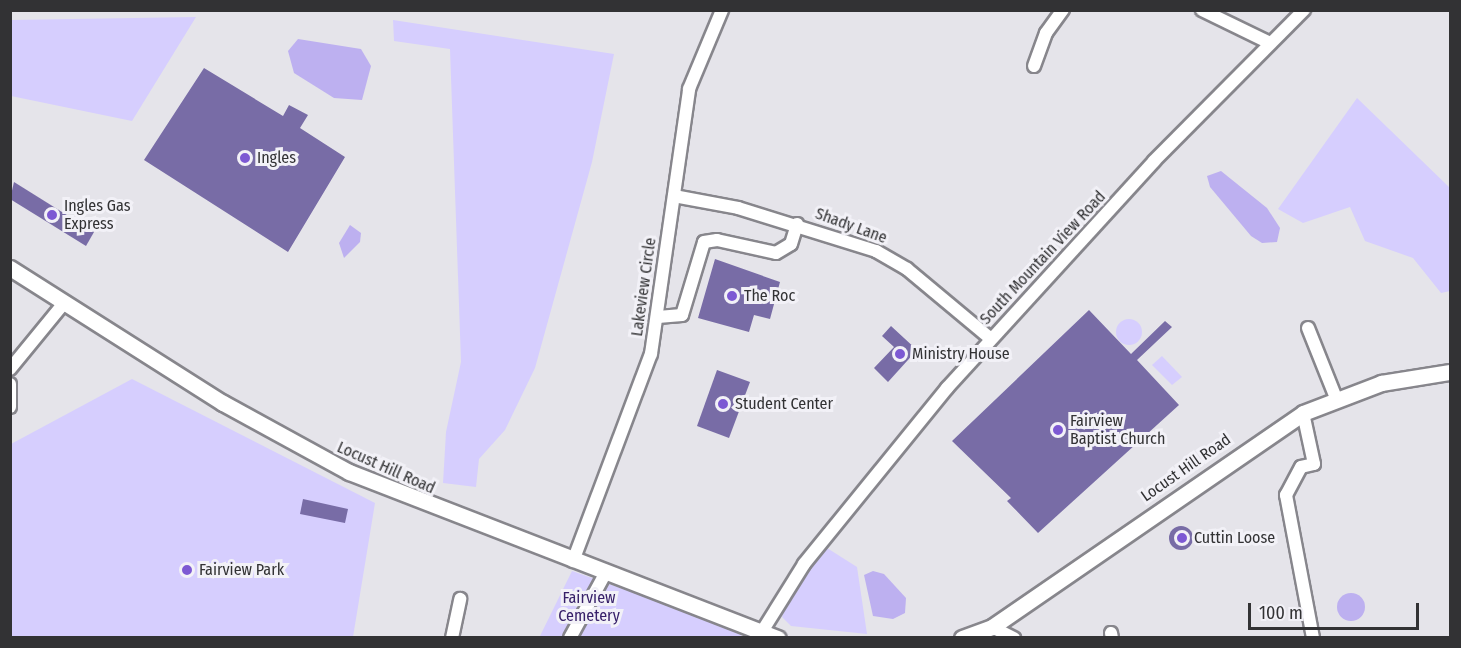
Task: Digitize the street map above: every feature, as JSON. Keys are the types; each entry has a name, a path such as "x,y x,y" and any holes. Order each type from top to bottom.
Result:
{"main road":[{"name":"Locust Hill Road","path":"10,268 223,403 349,472 759,634 778,638"},
{"name":"Locust Hill Road","path":"962,638 993,632 1303,413 1336,398 1381,383 1450,372"}],"street":[{"name":"Lakeview Circle","path":"573,561 644,377 658,317 689,89 722,10"},
{"path":"1034,66 1046,33 1063,10"},
{"path":"1202,10 1268,42"},
{"name":"South Mountain View Road","path":"759,634 853,501 991,339 1268,42 1304,10"},
{"name":"Shady Lane","path":"674,196 797,224 892,259 991,339"},
{"path":"658,317 682,315 704,242 717,240 776,253 791,244 797,224"},
{"path":"10,369 64,303"},
{"path":"1308,328 1336,398"},
{"path":"10,384 10,407"},
{"path":"1303,413 1314,464 1301,467 1287,495 1313,638"},
{"path":"570,638 605,574"},
{"path":"452,638 460,599"},
{"path":"993,632 1014,638"}],"green space":[{"path":"196,17 132,121 11,96 11,20"},
{"path":"393,20 614,54 592,162 535,368 505,430 479,459 476,487 443,483 446,432 461,362 450,49 394,41"},
{"path":"1357,98 1450,188 1450,291 1441,293 1413,258 1365,241 1350,207 1303,223 1278,209"},
{"path":"1129,319 1138,323 1142,332 1138,341 1129,345 1120,341 1116,332 1120,323"},
{"path":"1162,356 1182,377 1172,385 1152,365"},
{"name":"Fairview Park","path":"132,379 375,503 353,637 11,638 11,444"},
{"path":"827,548 857,567 867,634 791,626 782,617 790,595"},
{"name":"Fairview Cemetery","path":"572,571 737,629 742,637 539,638"}],"shaded area":[{"path":"298,39 361,49 371,66 362,100 334,98 294,73 288,51"},
{"path":"1221,171 1267,208 1280,228 1277,242 1262,243 1251,236 1210,187 1207,176"},
{"path":"350,225 361,233 360,242 344,258 339,243"},
{"path":"873,571 884,574 906,598 905,613 893,619 873,616 864,575"},
{"path":"1351,593 1361,597 1365,607 1361,617 1351,621 1341,617 1337,607 1341,597"}],"building":[{"name":"Ingles","path":"204,68 283,116 289,105 308,115 300,128 345,157 288,252 144,160"},
{"name":"Ingles Gas Express","path":"14,182 94,232 86,246 10,199"},
{"name":"The Roc","path":"715,259 780,282 770,319 754,315 749,332 698,318"},
{"name":"Fairview Baptist Church","path":"1089,310 1131,354 1165,321 1172,327 1137,360 1179,405 1038,533 1007,501 1011,498 952,441"},
{"name":"Ministry House","path":"891,326 917,350 888,382 874,368 894,347 882,336"},
{"name":"Student Center","path":"717,370 750,382 729,438 697,426"},
{"path":"303,499 348,509 345,523 300,514"},
{"name":"Cuttin Loose","path":"1181,526 1189,530 1193,538 1189,546 1181,550 1173,546 1169,538 1173,530"}],"place":[{"name":"Ingles","path":"245,158"},
{"name":"Ingles Gas Express","path":"52,215"},
{"name":"The Roc","path":"732,296"},
{"name":"Ministry House","path":"900,354"},
{"name":"Student Center","path":"723,404"},
{"name":"Fairview Baptist Church","path":"1058,430"},
{"name":"Cuttin Loose","path":"1182,538"},
{"name":"Fairview Park","path":"187,570"}]}
